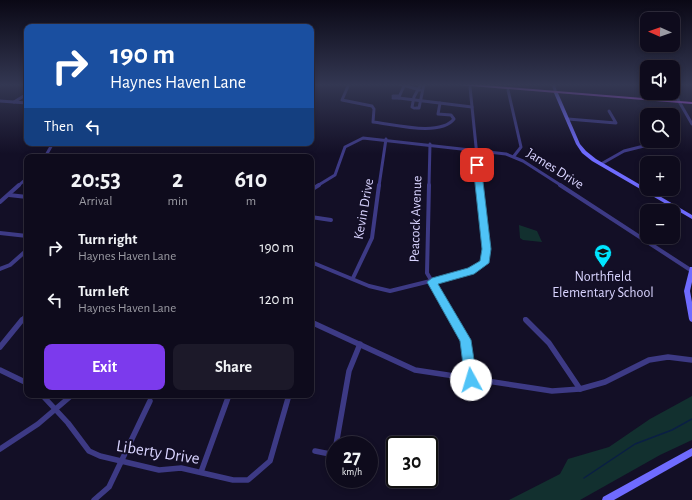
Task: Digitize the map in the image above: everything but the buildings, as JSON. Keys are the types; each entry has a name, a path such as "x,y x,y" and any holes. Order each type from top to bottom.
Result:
{"street":[{"path":"373,107 373,122 430,129 452,122 454,119 451,116 438,114 439,107"},
{"path":"314,263 353,278 369,286 390,291 432,282 471,271 481,266 486,259 485,240 471,107"},
{"path":"512,107 520,142 520,147 514,156"},
{"path":"563,107 578,144 584,152 600,164 692,217"},
{"path":"683,107 692,124"},
{"path":"568,119 616,123 609,111"},
{"name":"James Drive","path":"314,188 335,176 345,147 363,138 430,144 514,156 692,270"},
{"name":"Kevin Drive","path":"353,278 372,238 386,139"},
{"name":"Peacock Avenue","path":"430,144 427,274 466,340 471,380"},
{"path":"600,164 624,151 640,147"},
{"path":"0,202 24,181"},
{"path":"8,195 24,197"},
{"path":"314,217 331,220"},
{"path":"0,232 24,236"},
{"path":"0,269 10,265 24,253"},
{"path":"692,270 688,292 692,319"},
{"path":"0,347 24,318"},
{"path":"525,319 540,331 556,349 580,389"},
{"path":"314,323 415,370 471,380 552,391 580,389 605,382 638,364 649,360 668,357 692,360"},
{"path":"337,436 348,371 360,344"},
{"path":"0,370 24,382"},
{"name":"Liberty Drive","path":"44,398 55,411 68,423 89,451 100,456 158,470 181,468 233,480 248,480 270,461 288,398"},
{"path":"0,449 17,439 55,411 69,398"},
{"path":"201,472 227,398"},
{"path":"94,500 109,488 150,402"},
{"path":"315,450 326,452"},
{"path":"606,500 692,452"}],"green space":[{"path":"519,225 537,231 542,242 523,240 520,238"},
{"path":"692,396 692,440 660,455 580,500 509,500 560,474 568,459 609,447 650,419"}],"waterway":[{"path":"584,478 635,444 672,430 692,419"}],"place":[{"name":"Northfield Elementary School","path":"603,268"}],"route":[{"path":"471,380 466,340 432,282 471,271 481,266 486,259 477,165"}]}
